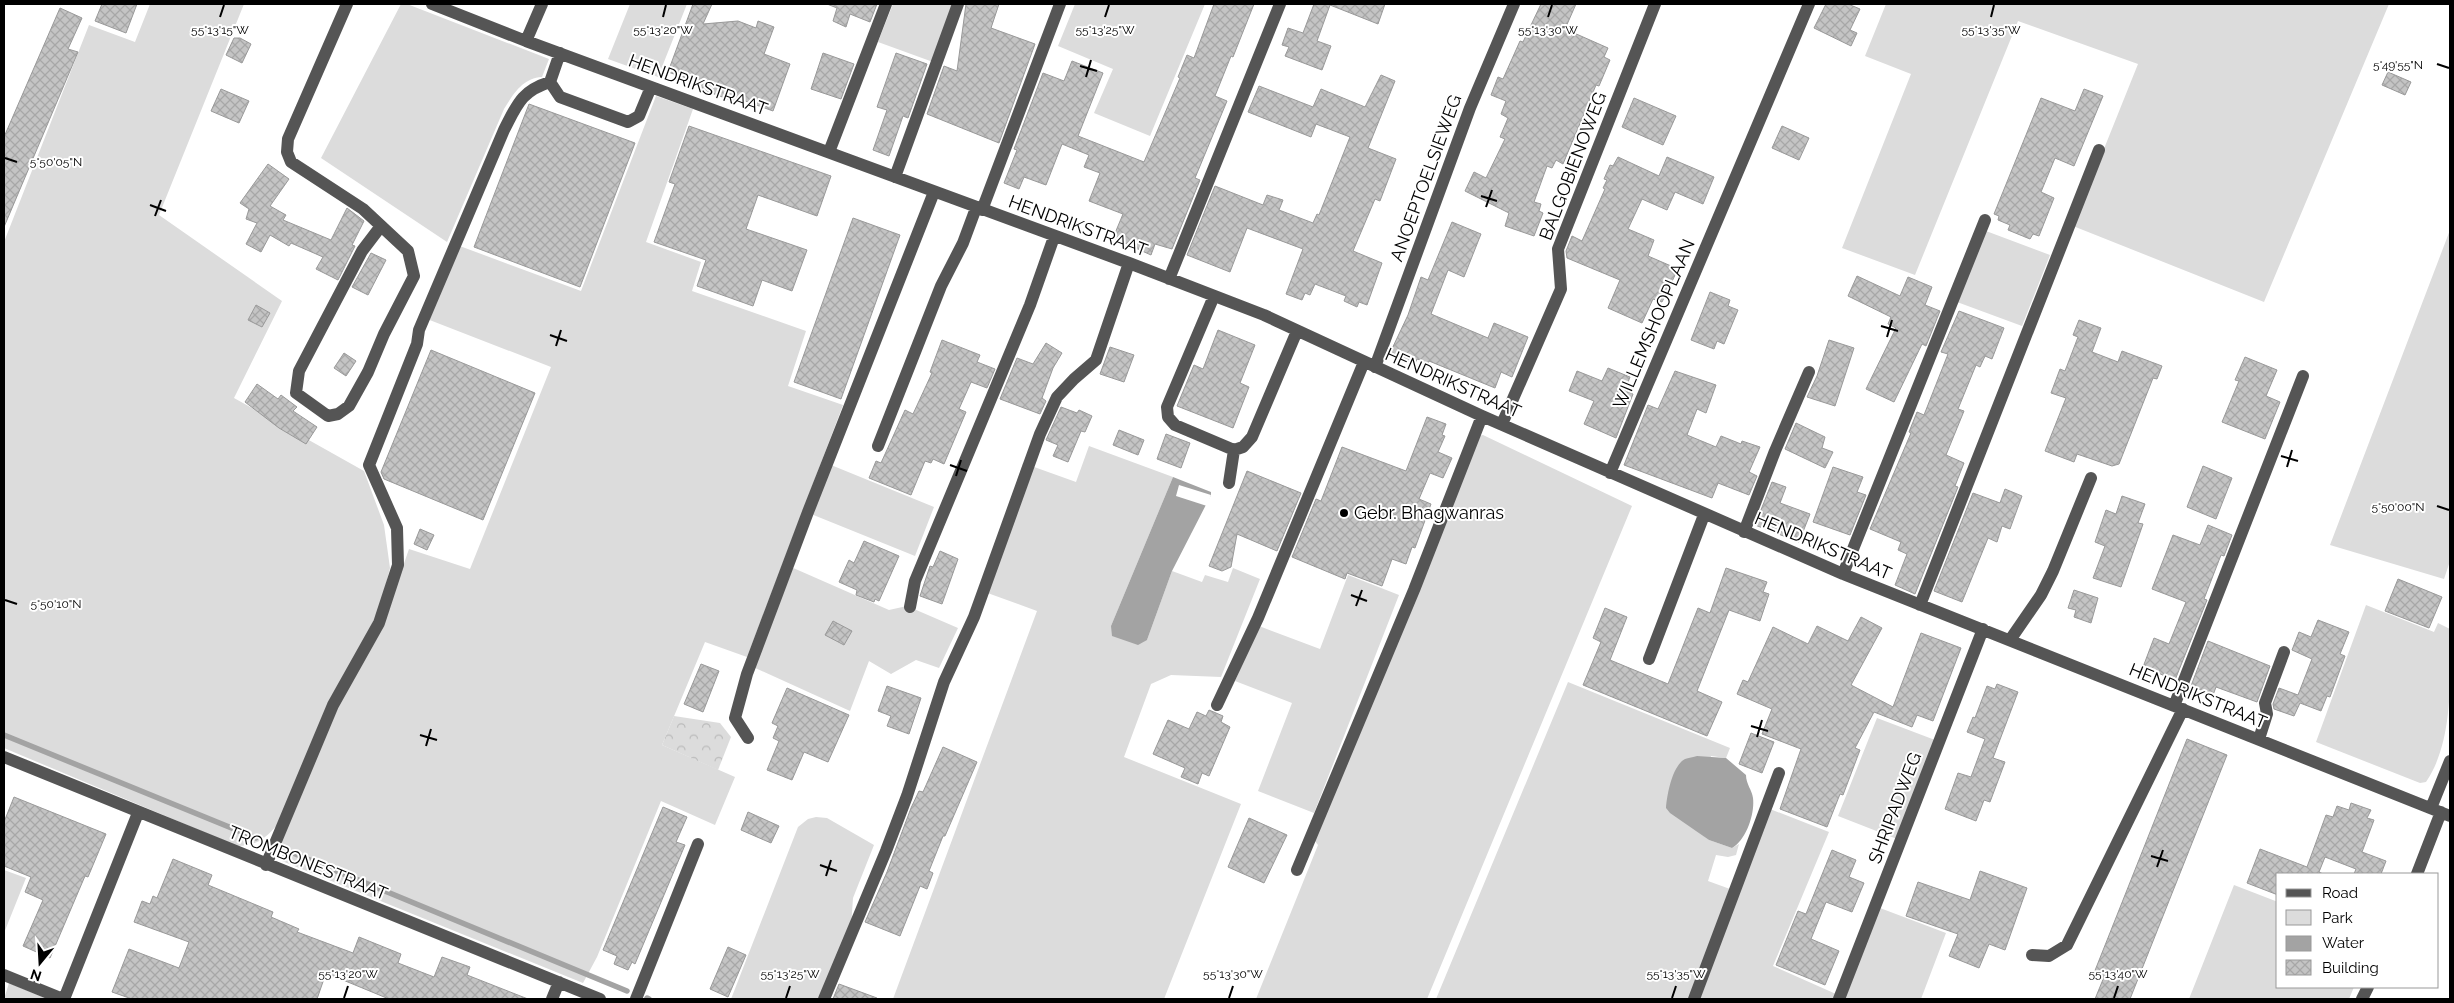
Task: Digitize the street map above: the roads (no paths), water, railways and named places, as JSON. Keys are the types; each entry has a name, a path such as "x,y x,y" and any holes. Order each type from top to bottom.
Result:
{"street":[{"path":"347,4 288,139 287,152 290,162 363,209 408,251 414,276 380,342 368,372 349,406 338,414 328,416 296,393 299,371 362,251 381,226"},
{"name":"HENDRIKSTRAAT","path":"432,4 526,41 1214,296 1297,331 1704,515 1843,574 2441,812"},
{"path":"526,41 542,4"},
{"path":"829,152 886,4"},
{"path":"895,177 958,4"},
{"path":"878,446 941,286 979,209 1060,4"},
{"path":"1169,279 1280,4"},
{"name":"ANOEPTOELSIEWEG","path":"1217,705 1258,618 1370,365 1470,108 1514,4"},
{"name":"BALGOBIENOWEG","path":"1502,424 1561,289 1558,249 1655,4"},
{"name":"WILLEMSHOOPLAAN","path":"1610,473 1809,4"},
{"path":"550,82 560,53"},
{"path":"550,82 560,97 628,122 639,116 651,87"},
{"path":"266,865 333,705 379,623 398,565 398,528 370,465 417,344 419,330 504,130 520,101 534,87 550,82"},
{"path":"1920,605 2099,150"},
{"path":"748,738 735,718 747,674 808,512 934,192"},
{"path":"1843,574 1985,220"},
{"path":"910,607 916,581 1030,305 1054,238"},
{"path":"824,999 886,851 944,682 974,617 1040,434 1058,397 1074,379 1096,360 1129,263"},
{"path":"1214,296 1167,407 1168,417 1175,425 1234,450 1243,448 1252,438 1297,331"},
{"path":"1744,532 1775,451 1809,372"},
{"path":"2032,955 2049,956 2067,945 2179,708 2303,376"},
{"path":"1297,870 1414,590 1482,416"},
{"path":"1229,483 1234,450"},
{"path":"2010,640 2041,595 2053,571 2091,478"},
{"path":"1649,659 1704,515"},
{"name":"SHRIPADWEG","path":"1839,999 1983,629"},
{"path":"2259,739 2267,714 2265,704 2284,652"},
{"name":"TROMBONESTRAAT","path":"4,758 600,999"},
{"path":"2417,873 2441,812 2450,762"},
{"path":"1694,999 1779,773"},
{"path":"4,975 63,999 138,813"},
{"path":"636,999 698,844"},
{"path":"552,999 559,982"}],"water":[{"path":"1173,477 1211,492 1211,495 1172,571 1147,640 1138,645 1112,636 1111,626"},
{"path":"1697,756 1726,758 1746,775 1753,798 1753,811 1745,833 1732,848 1709,840 1670,813 1666,808 1669,789 1677,768 1685,759"}],"waterway":[{"path":"4,735 256,838"},
{"path":"293,853 627,991"}],"place":[{"name":"Gebr. Bhagwanras","path":"1344,513"}]}
